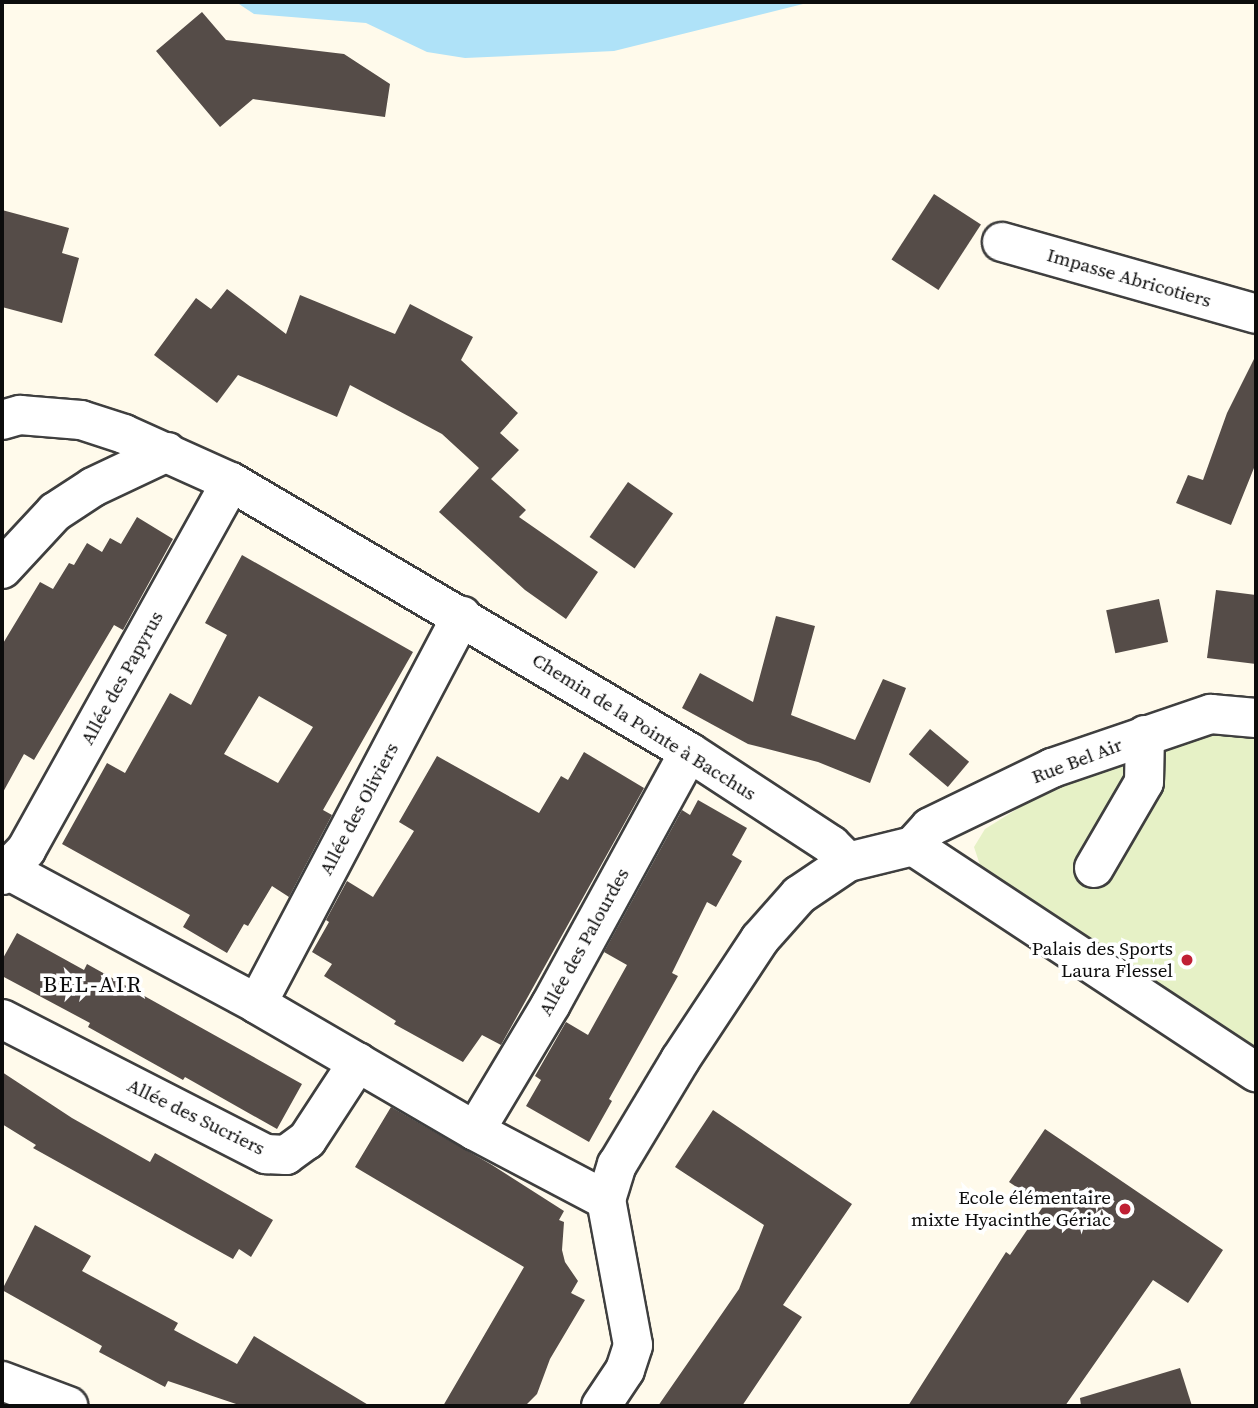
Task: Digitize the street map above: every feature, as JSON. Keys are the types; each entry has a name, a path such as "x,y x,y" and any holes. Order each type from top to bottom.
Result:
{"street":[{"name":"Impasse Abricotiers","path":"1002,242 1256,314"},
{"name":"Chemin de la Pointe à Bacchus","path":"2,420 20,415 81,420 167,452 231,482 462,615 689,752 831,845 848,862"},
{"path":"2,569 55,512 93,487 167,452"},
{"name":"Allée des Papyrus","path":"3,871 26,850 231,482"},
{"name":"Allée des Oliviers","path":"257,1003 462,615"},
{"name":"Rue Bel Air","path":"913,846 930,827 1052,768 1211,714 1256,718"},
{"path":"1094,868 1143,782 1145,736"},
{"name":"Allée des Palourdes","path":"475,1131 551,1004 689,752"},
{"path":"601,1406 625,1370 633,1345 606,1200 617,1166 680,1060 760,939 799,895 848,862 913,846 1256,1072"},
{"path":"3,871 257,1003 475,1131 606,1200"},
{"name":"Allée des Sucriers","path":"2,1019 266,1154 286,1155 307,1140 358,1062"},
{"path":"2,1381 68,1406"}],"green space":[{"name":"Palais des Sports Laura Flessel","path":"1235,728 1256,729 1256,1052 981,868 974,847 985,829 1054,786 1145,745"}],"water":[{"path":"236,2 811,2 614,51 465,58 427,52 366,23 254,14"}],"building":[{"path":"202,12 226,40 344,54 390,84 385,117 253,99 220,127 156,51"},
{"path":"934,194 981,224 938,290 892,259"},
{"path":"2,210 69,228 62,253 79,258 62,323 2,307"},
{"path":"227,289 286,334 300,295 395,334 410,304 473,337 461,360 518,413 500,433 519,450 491,479 526,510 519,517 598,572 566,619 525,590 439,512 479,468 442,434 350,385 337,417 238,375 217,403 154,355 196,298 211,309"},
{"path":"1256,355 1256,463 1231,525 1176,503 1188,475 1203,480 1227,413"},
{"path":"628,482 673,514 635,568 590,537"},
{"path":"137,517 173,539 123,630 114,625 34,760 24,754 2,794 2,645 40,582 53,589 69,563 74,565 87,543 102,552 110,538 121,544"},
{"path":"242,555 413,652 323,810 332,815 289,897 272,886 248,926 244,924 227,953 183,927 190,915 62,844 107,763 125,773 170,693 191,705 227,635 205,623","holes":["259,696 313,727 278,783 224,754"]},
{"path":"1216,590 1256,595 1256,664 1207,658"},
{"path":"1159,599 1168,642 1115,653 1106,610"},
{"path":"776,616 815,626 791,715 855,740 883,679 906,688 870,783 818,762 748,744 682,708 700,673 753,702"},
{"path":"930,729 969,762 948,787 909,754"},
{"path":"584,752 644,788 501,1045 482,1035 463,1062 394,1024 396,1021 324,976 332,964 312,952 329,922 326,920 347,881 373,897 414,831 399,822 437,756 539,813 561,776 568,780"},
{"path":"698,800 747,828 732,855 742,861 716,907 707,902 672,973 678,976 609,1099 612,1101 589,1142 526,1106 541,1080 535,1076 566,1022 588,1035 627,965 604,952 682,810 690,815"},
{"path":"17,933 84,970 87,964 302,1084 277,1129 185,1077 183,1080 88,1027 90,1023 2,976 2,960"},
{"path":"2,1072 72,1118 150,1162 155,1153 273,1220 251,1257 239,1249 233,1259 33,1148 36,1145 2,1124"},
{"path":"391,1107 492,1165 564,1211 559,1220 564,1222 562,1250 565,1262 578,1281 571,1293 585,1300 550,1359 537,1394 525,1406 443,1406 524,1267 355,1167"},
{"path":"713,1110 852,1204 783,1305 802,1317 742,1406 658,1406 739,1289 764,1225 675,1167"},
{"path":"1045,1129 1223,1250 1188,1303 1153,1280 1065,1406 908,1406 1006,1252 1010,1255 1044,1205 1009,1182"},
{"path":"35,1225 91,1256 82,1271 178,1323 174,1330 237,1364 254,1336 370,1406 242,1406 168,1381 165,1387 99,1352 102,1346 2,1290"},
{"path":"1180,1368 1192,1406 1081,1406 1080,1398"}],"place":[{"name":"Palais des Sports Laura Flessel","path":"1187,960"},
{"name":"Ecole élémentaire mixte Hyacinthe Gériac","path":"1125,1209"}],"district":[{"name":"BEL-AIR","path":"93,984"}]}
